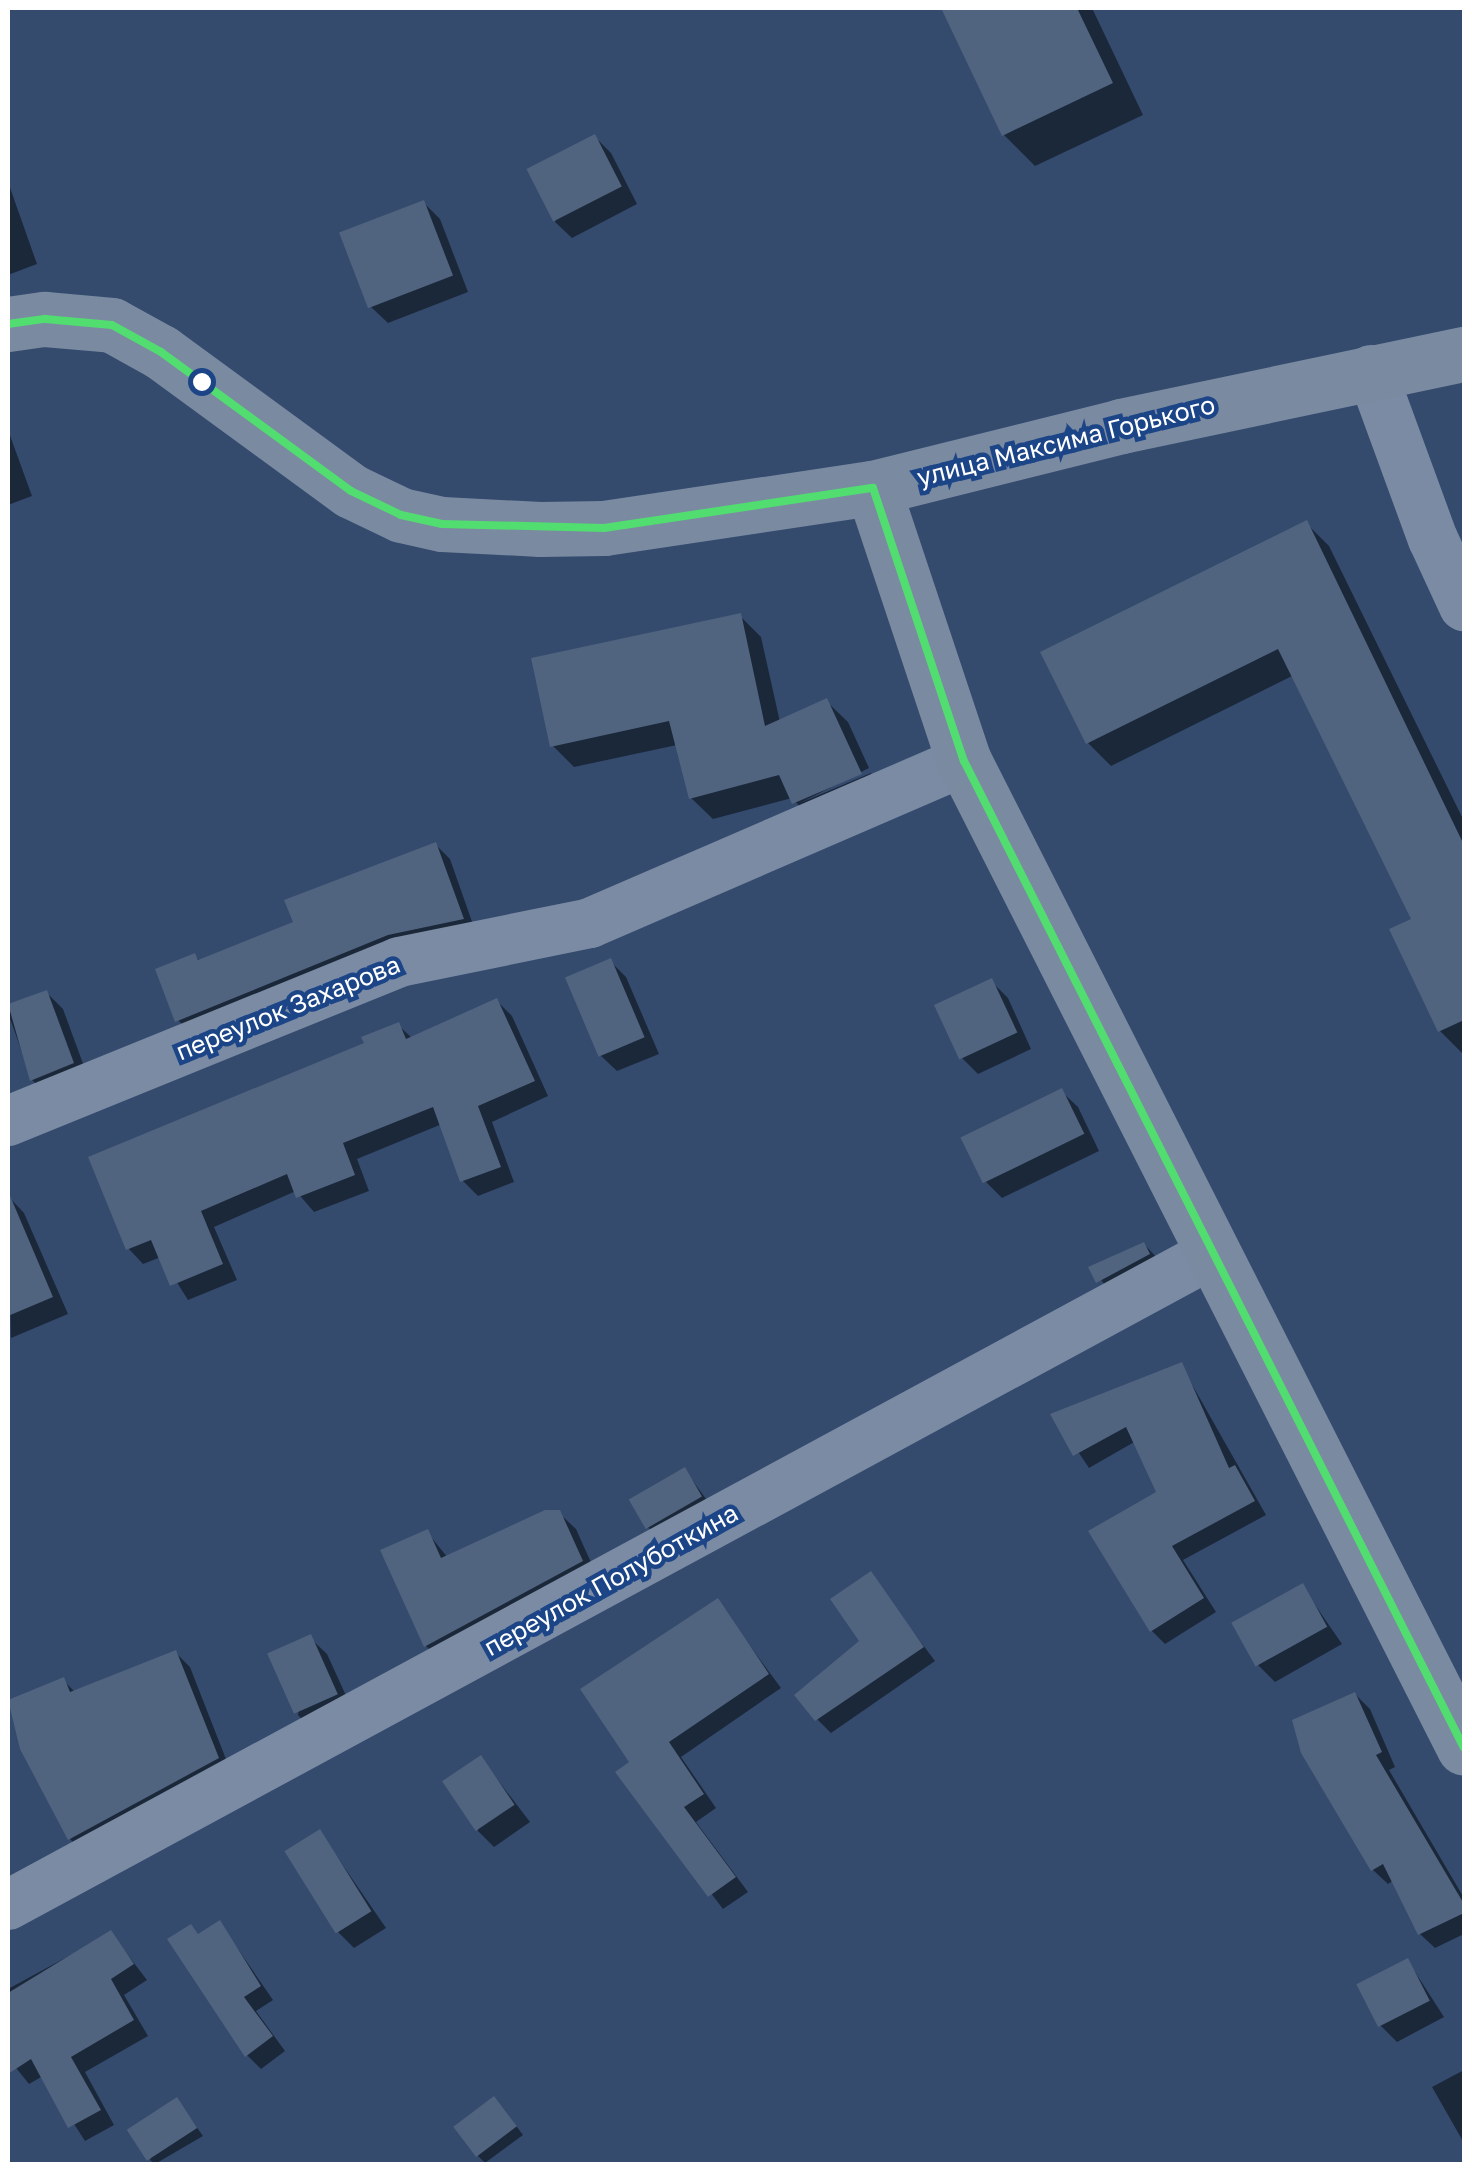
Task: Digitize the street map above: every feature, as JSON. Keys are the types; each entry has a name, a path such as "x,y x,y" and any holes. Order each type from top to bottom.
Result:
{"main road":[{"name":"улица Максима Горького","path":"8,324 45,318 112,324 161,352 351,492 400,514 442,524 604,528 873,488 1371,370 1464,354"},
{"path":"873,488 964,761 1464,1748"}],"street":[{"path":"1371,370 1432,539 1464,606"},
{"name":"переулок Захарова","path":"8,1121 399,962 590,922 964,761"},
{"name":"переулок Полуботкина","path":"8,1905 1213,1253"}],"building":[{"path":"941,8 1077,8 1113,83 1002,136"},
{"path":"595,134 622,187 553,222 526,169"},
{"path":"424,200 453,276 368,308 339,233"},
{"path":"1307,520 1464,845 1464,1020 1438,1032 1389,929 1411,919 1278,649 1086,744 1040,652"},
{"path":"741,613 765,726 827,698 862,774 792,804 779,775 689,799 669,721 550,747 531,658"},
{"path":"436,842 464,919 388,935 175,1022 155,969 195,953 198,960 293,922 284,900"},
{"path":"611,958 645,1037 599,1057 565,978"},
{"path":"992,978 1017,1032 959,1059 934,1005"},
{"path":"47,990 74,1063 30,1081 8,1004"},
{"path":"497,998 535,1081 478,1106 501,1167 460,1182 433,1107 343,1143 355,1175 296,1198 287,1174 201,1211 223,1264 170,1286 151,1240 126,1250 88,1157 364,1043 361,1037 399,1022 406,1039"},
{"path":"1062,1088 1084,1134 983,1183 960,1138"},
{"path":"8,1191 53,1297 8,1316"},
{"path":"1144,1242 1150,1254 1096,1283 1088,1267"},
{"path":"1182,1362 1229,1468 1235,1465 1255,1501 1172,1546 1204,1598 1150,1632 1088,1531 1156,1492 1126,1427 1073,1456 1050,1414"},
{"path":"685,1467 702,1496 646,1529 629,1500"},
{"path":"545,1510 560,1510 583,1561 424,1647 380,1550 428,1529 441,1558"},
{"path":"871,1571 924,1647 815,1721 794,1695 859,1641 830,1599"},
{"path":"1303,1583 1327,1627 1256,1666 1231,1623"},
{"path":"718,1598 769,1674 669,1742 704,1794 684,1807 736,1877 708,1897 615,1772 629,1762 580,1689"},
{"path":"311,1634 338,1694 294,1714 267,1654"},
{"path":"176,1650 219,1758 68,1840 20,1749 8,1700 64,1677 70,1692"},
{"path":"1355,1692 1382,1752 1376,1755 1464,1904 1464,1913 1418,1935 1383,1864 1371,1871 1301,1753 1292,1720"},
{"path":"481,1755 515,1805 476,1831 442,1781"},
{"path":"320,1829 371,1911 336,1934 284,1851"},
{"path":"220,1920 261,1986 244,1997 273,2036 245,2057 167,1939 191,1924 198,1934"},
{"path":"111,1930 134,1964 111,1979 134,2020 71,2057 101,2110 68,2128 31,2059 8,2074 8,1993"},
{"path":"1408,1958 1430,2001 1378,2027 1356,1984"},
{"path":"494,2096 517,2126 476,2157 453,2127"},
{"path":"177,2097 197,2128 147,2161 127,2130"}],"transit line":[{"path":"8,324 45,319 112,325 161,352 351,491 401,515 442,524 604,528 873,488 964,761 1464,1748"}]}
